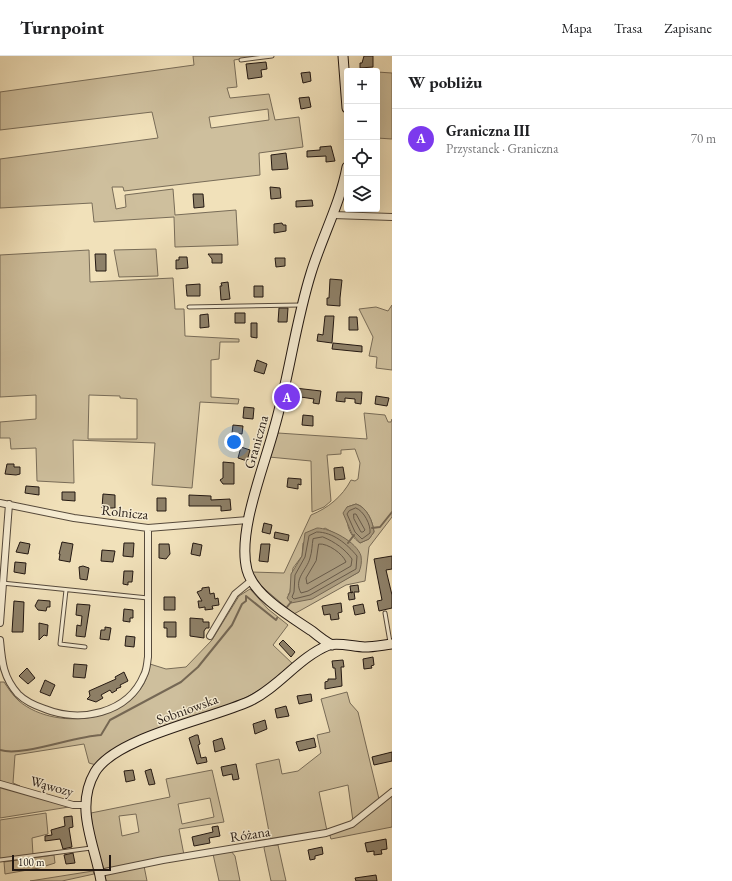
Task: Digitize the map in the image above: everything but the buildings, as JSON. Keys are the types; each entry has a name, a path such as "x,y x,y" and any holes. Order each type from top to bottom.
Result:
{"street":[{"path":"343,56 347,104"},
{"name":"Graniczna","path":"332,645 284,612 262,592 247,571 245,558 248,520 278,418 311,274 340,196 345,176"},
{"path":"333,214 392,217"},
{"name":"Rolnicza","path":"0,503 74,518 148,528 248,520"},
{"path":"0,623 9,504"},
{"path":"0,640 3,668 19,694 35,705 58,714 90,715 106,711 125,701 136,689 145,675 149,640 148,528"},
{"path":"210,636 235,594 252,580"},
{"path":"332,645 364,647 391,644"},
{"name":"Sobniowska","path":"100,877 86,820 85,805 89,786 95,772 103,763 122,748 250,701 267,690 303,661 332,645"},
{"name":"Wąwozy","path":"0,784 73,805 85,805"},
{"name":"Różana","path":"100,877 163,860 326,833 352,824 392,792"}],"lane":[{"path":"241,60 272,56"},
{"path":"189,307 303,305"},
{"path":"2,583 148,598"},
{"path":"66,590 60,644 85,647"},
{"path":"385,613 391,644"},
{"path":"0,860 93,847"}],"shaded area":[{"path":"193,56 257,56 234,60 237,87 227,88 230,98 269,94 275,120 299,117 303,147 259,153 260,175 124,191 123,187 112,187 116,209 126,207 125,195 173,189 175,215 236,210 238,245 175,247 174,217 94,222 92,203 0,208 0,159 158,138 152,112 0,130 0,92 194,65","holes":["268,109 269,120 211,128 209,117"]},
{"path":"380,72 392,73 392,139 380,138"},
{"path":"156,249 158,276 119,277 114,250"},
{"path":"89,250 90,282 173,278 175,309 184,309 185,336 239,339 239,342 220,342 219,359 211,360 211,397 239,399 238,404 200,402 192,488 152,485 155,443 73,440 74,483 37,481 36,448 11,449 10,438 0,438 0,422 36,419 36,395 0,397 0,255","holes":["89,395 120,396 120,398 137,399 137,439 88,439"]},
{"path":"392,305 392,370 376,368 377,357 369,356 373,337 359,309 376,307 388,311"},
{"path":"364,413 385,415 388,422 391,422 392,419 392,517 369,547 365,581 346,585 294,614 260,585 251,572 284,573 311,515 323,509 339,497 351,480 355,481 358,479 360,463 355,449 341,450 341,454 327,455 331,501 324,507 312,512 311,461 269,457 278,433 367,439","holes":["356,504 363,508 369,515 374,532 369,539 360,543 352,536 347,522 347,507","325,528 347,540 359,572 335,585 288,595 290,592 293,568 302,556 303,543"]},
{"path":"250,589 268,609 288,625 273,645 294,665 265,687 247,697 96,765 89,763 84,744 15,755 13,783 20,786 0,782 0,682 4,682 19,701 36,711 55,717 76,719 96,716 116,709 132,698 144,683 150,664 166,669 186,667 212,640 239,596"},
{"path":"347,692 350,703 358,712 379,799 353,821 348,785 319,792 327,831 273,841 270,837 256,764 279,759 282,774 298,771 321,753 317,735 330,732 321,699"},
{"path":"212,770 224,822 179,829 184,855 104,869 94,841 91,813 170,797 166,779","holes":["210,798 214,817 182,824 178,804","136,814 139,832 122,836 119,816"]},
{"path":"0,786 67,805 69,807 0,818"},
{"path":"392,795 392,827 331,839 331,833 351,826"},
{"path":"46,813 48,834 32,838 33,855 0,859 0,820"},
{"path":"278,845 286,881 271,881 264,848 265,846"},
{"path":"231,851 235,856 240,881 219,881 213,854"},
{"path":"54,855 55,863 39,868 5,874 4,862"},
{"path":"144,866 147,881 106,881 105,875"},
{"path":"93,871 94,874 62,881 30,881"}],"water":[{"path":"356,504 363,508 369,515 374,532 369,539 360,543 352,534 343,513 347,507"},
{"path":"317,528 329,530 349,541 361,556 360,570 312,599 291,603 287,598 290,592 291,574 302,556 305,533"}],"waterway":[{"path":"372,528 380,527 392,512"},
{"path":"348,543 354,535"},
{"path":"0,750 22,751 90,736 101,735 110,720 181,682 198,667 232,625 242,604 246,601 246,596 276,620 277,618"},
{"path":"287,607 291,602"}],"place":[{"name":"Graniczna III","path":"287,397"}]}
